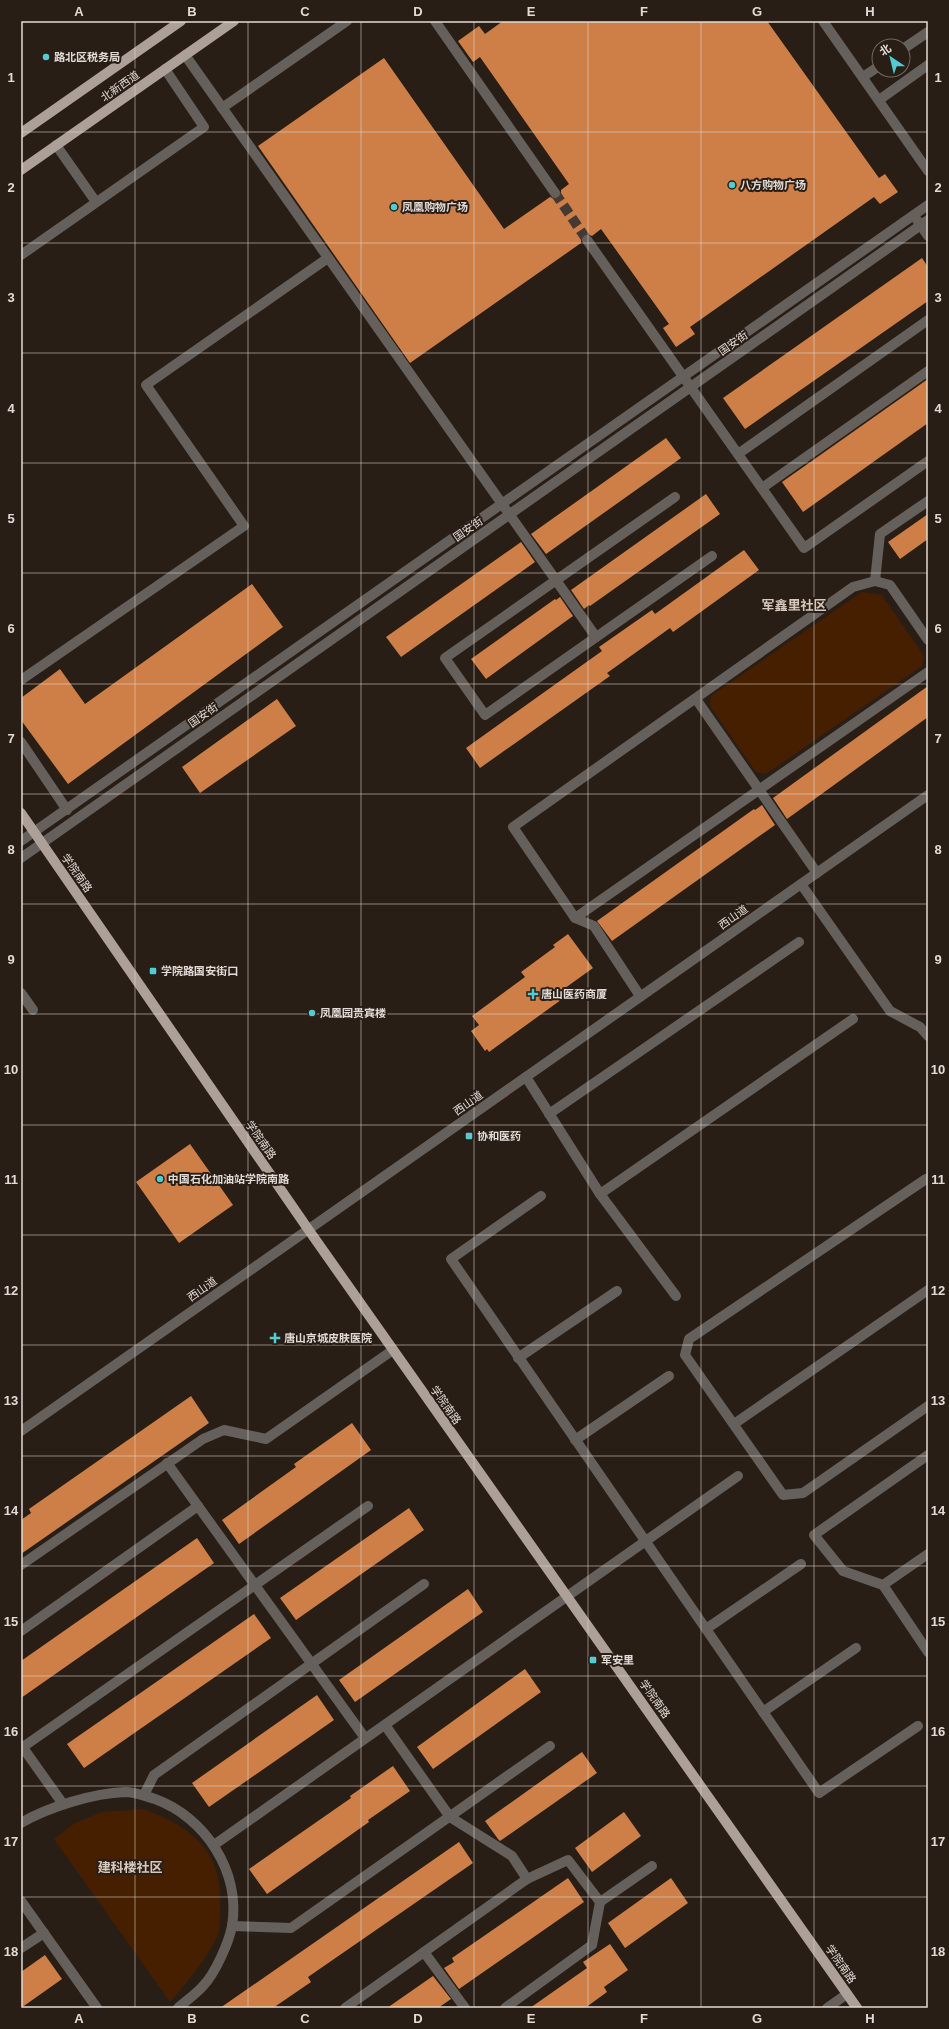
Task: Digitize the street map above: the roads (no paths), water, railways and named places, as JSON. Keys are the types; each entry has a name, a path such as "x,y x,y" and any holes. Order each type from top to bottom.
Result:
{"main road":[{"name":"北新西道","path":"21,134 181,21"},
{"name":"北新西道","path":"21,170 234,21"},
{"name":"学院南路","path":"21,813 308,1230 857,2008"}],"street":[{"path":"222,108 347,21"},
{"path":"435,21 555,193"},
{"path":"823,21 928,171"},
{"path":"911,44 928,32"},
{"path":"185,55 596,637"},
{"path":"879,100 928,65"},
{"path":"21,255 204,126 165,69"},
{"path":"863,77 871,72"},
{"path":"56,145 96,202"},
{"name":"国安街","path":"21,841 928,205"},
{"path":"913,216 924,223 928,236"},
{"name":"国安街","path":"21,858 924,223"},
{"path":"587,240 804,548 928,461"},
{"path":"21,680 244,526 146,385 328,258"},
{"path":"738,454 928,320"},
{"path":"762,488 928,371"},
{"path":"675,497 446,658 485,715 712,556"},
{"path":"875,581 880,534 928,501"},
{"path":"640,996 594,926 575,918 514,827 853,587 875,581 890,585 928,640"},
{"path":"575,918 928,672"},
{"path":"696,699 817,873"},
{"path":"21,742 67,810"},
{"name":"西山道","path":"21,1431 928,795"},
{"path":"801,884 890,1011 920,1027 928,1036"},
{"path":"549,1114 799,942"},
{"path":"21,993 33,1010"},
{"path":"600,1194 854,1019"},
{"path":"526,1077 600,1194 676,1296"},
{"path":"928,1179 689,1338 685,1355 783,1494 803,1493 928,1406"},
{"path":"541,1196 451,1259 819,1793 918,1726"},
{"path":"734,1424 928,1290"},
{"path":"518,1358 617,1291"},
{"path":"21,1565 203,1439 224,1430 266,1439 393,1350"},
{"path":"575,1440 669,1376"},
{"path":"928,1455 814,1535 843,1571 883,1585 928,1652"},
{"path":"167,1463 365,1738"},
{"path":"214,1845 738,1476"},
{"path":"21,1630 198,1506"},
{"path":"63,1804 22,1746 368,1506"},
{"path":"883,1585 928,1554"},
{"path":"706,1629 801,1564"},
{"path":"144,1795 154,1774 424,1584"},
{"path":"763,1712 856,1648"},
{"path":"384,1725 450,1817 512,1856 527,1879"},
{"path":"232,1926 292,1928 550,1746"},
{"path":"21,1823 38,1813 63,1804 102,1795 126,1792 144,1795 169,1804 195,1823 214,1845 222,1858 229,1879 233,1904 232,1926 226,1948 204,1985 178,2008"},
{"path":"345,2008 527,1879 568,1860 600,1902"},
{"path":"506,2008 592,1945 600,1902 652,1866"},
{"path":"21,1901 97,2008"},
{"path":"21,1948 44,1933"},
{"path":"424,1952 465,2008"},
{"path":"827,2008 847,1994"}],"tunnel":[{"path":"555,193 587,240"}],"place":[{"name":"路北区税务局","path":"46,57"},
{"name":"八方购物广场","path":"732,185"},
{"name":"凤凰购物广场","path":"394,207"},
{"name":"学院路国安街口","path":"153,971"},
{"name":"唐山医药商厦","path":"533,994"},
{"name":"凤凰园贵宾楼","path":"312,1013"},
{"name":"协和医药","path":"469,1136"},
{"name":"中国石化加油站学院南路","path":"160,1179"},
{"name":"唐山京城皮肤医院","path":"275,1338"},
{"name":"军安里","path":"593,1660"}],"district":[{"name":"军鑫里社区","path":"794,605"},
{"name":"建科楼社区","path":"130,1867"}]}
